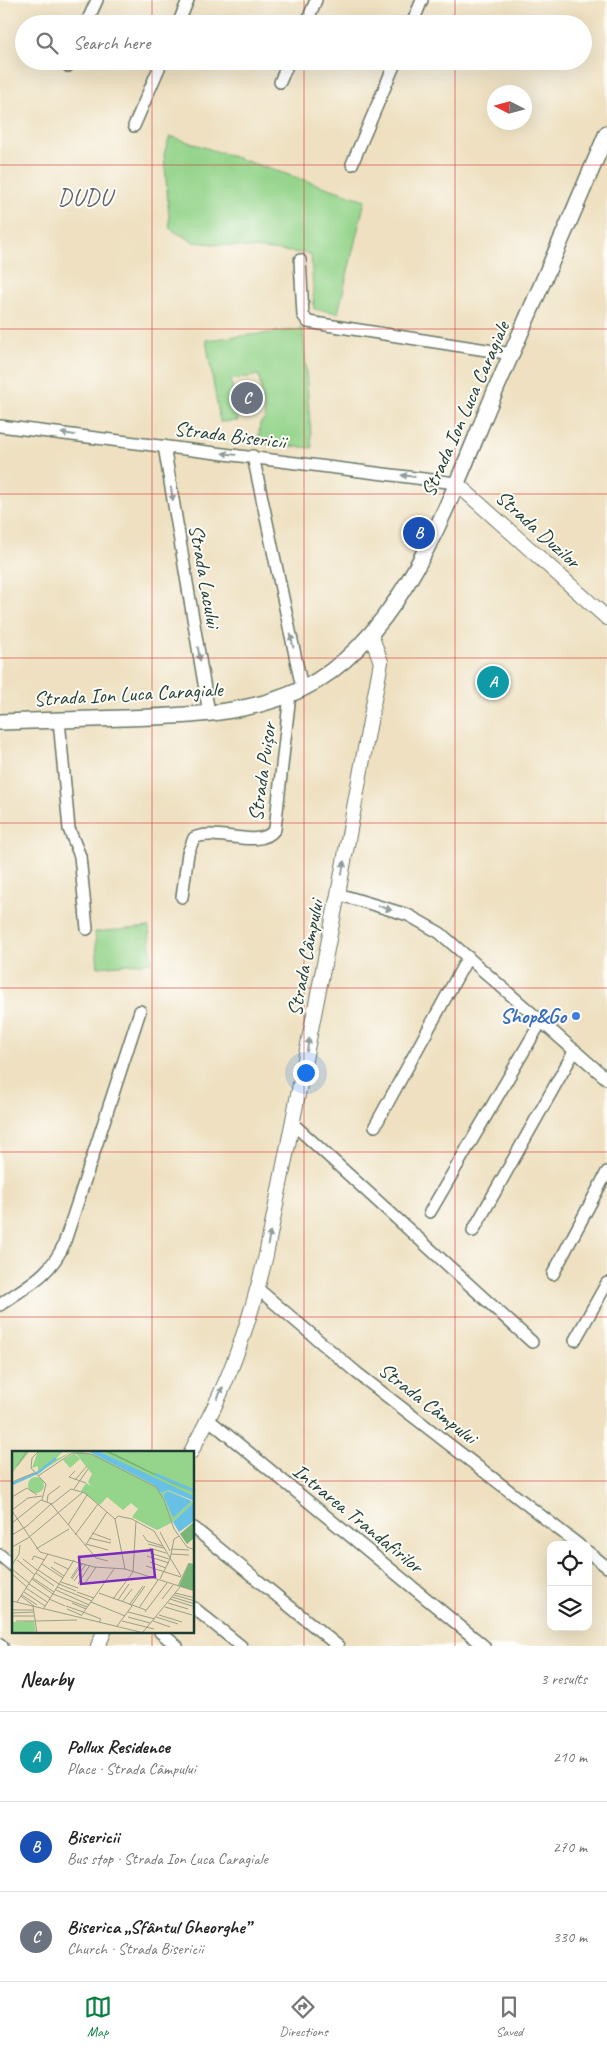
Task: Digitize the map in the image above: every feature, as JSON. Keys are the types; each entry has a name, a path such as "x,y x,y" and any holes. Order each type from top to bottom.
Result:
{"main road":[{"name":"Strada Ion Luca Caragiale","path":"0,722 156,717 209,713 258,704 296,691 324,676 371,635 400,595 415,570 460,486 512,354 607,133"}],"street":[{"path":"90,15 97,0"},
{"path":"182,15 188,0"},
{"path":"310,15 316,0"},
{"path":"416,15 422,0"},
{"path":"134,126 158,70"},
{"path":"280,82 285,70"},
{"path":"352,164 392,70"},
{"path":"300,260 303,315 308,322 512,354"},
{"name":"Strada Bisericii","path":"0,426 253,456 460,486"},
{"name":"Strada Lacului","path":"164,446 209,713"},
{"name":"Strada Puișor","path":"182,897 188,852 194,838 200,835 210,835 261,838 272,834 276,829 296,691 253,456"},
{"name":"Strada Duzilor","path":"460,486 607,618"},
{"name":"Strada Câmpului","path":"192,1451 208,1419 239,1348 258,1289 338,894 381,662 371,635"},
{"path":"59,720 69,829 80,856 87,928"},
{"path":"338,894 417,919 440,933 542,1020 607,1079"},
{"path":"375,1126 468,957"},
{"path":"0,1305 50,1268 58,1259 140,1011"},
{"path":"430,1212 542,1020"},
{"path":"474,1231 575,1050"},
{"path":"292,1123 532,1342"},
{"path":"553,1274 607,1172"},
{"path":"575,1340 607,1283"},
{"name":"Strada Câmpului","path":"258,1289 357,1373 574,1541"},
{"name":"Intrarea Trandafirilor","path":"208,1419 484,1646"},
{"path":"195,1529 338,1646"},
{"path":"0,1555 12,1564"},
{"path":"592,1555 607,1567"},
{"path":"195,1609 241,1646"},
{"path":"162,1634 177,1646"}],"green space":[{"path":"170,136 365,200 338,313 314,309 311,254 194,242 170,229 164,154"},
{"path":"303,329 312,448 258,443 260,423 265,419 259,375 231,380 238,421 220,422 206,340"},
{"path":"149,927 152,962 98,967 95,932"}],"place":[{"name":"Biserica „Sfântul Gheorghe”","path":"247,398"},
{"name":"Bisericii","path":"419,533"},
{"name":"Pollux Residence","path":"493,682"},
{"name":"Shop&Go","path":"576,1016"}],"district":[{"name":"DUDU","path":"85,197"}]}
